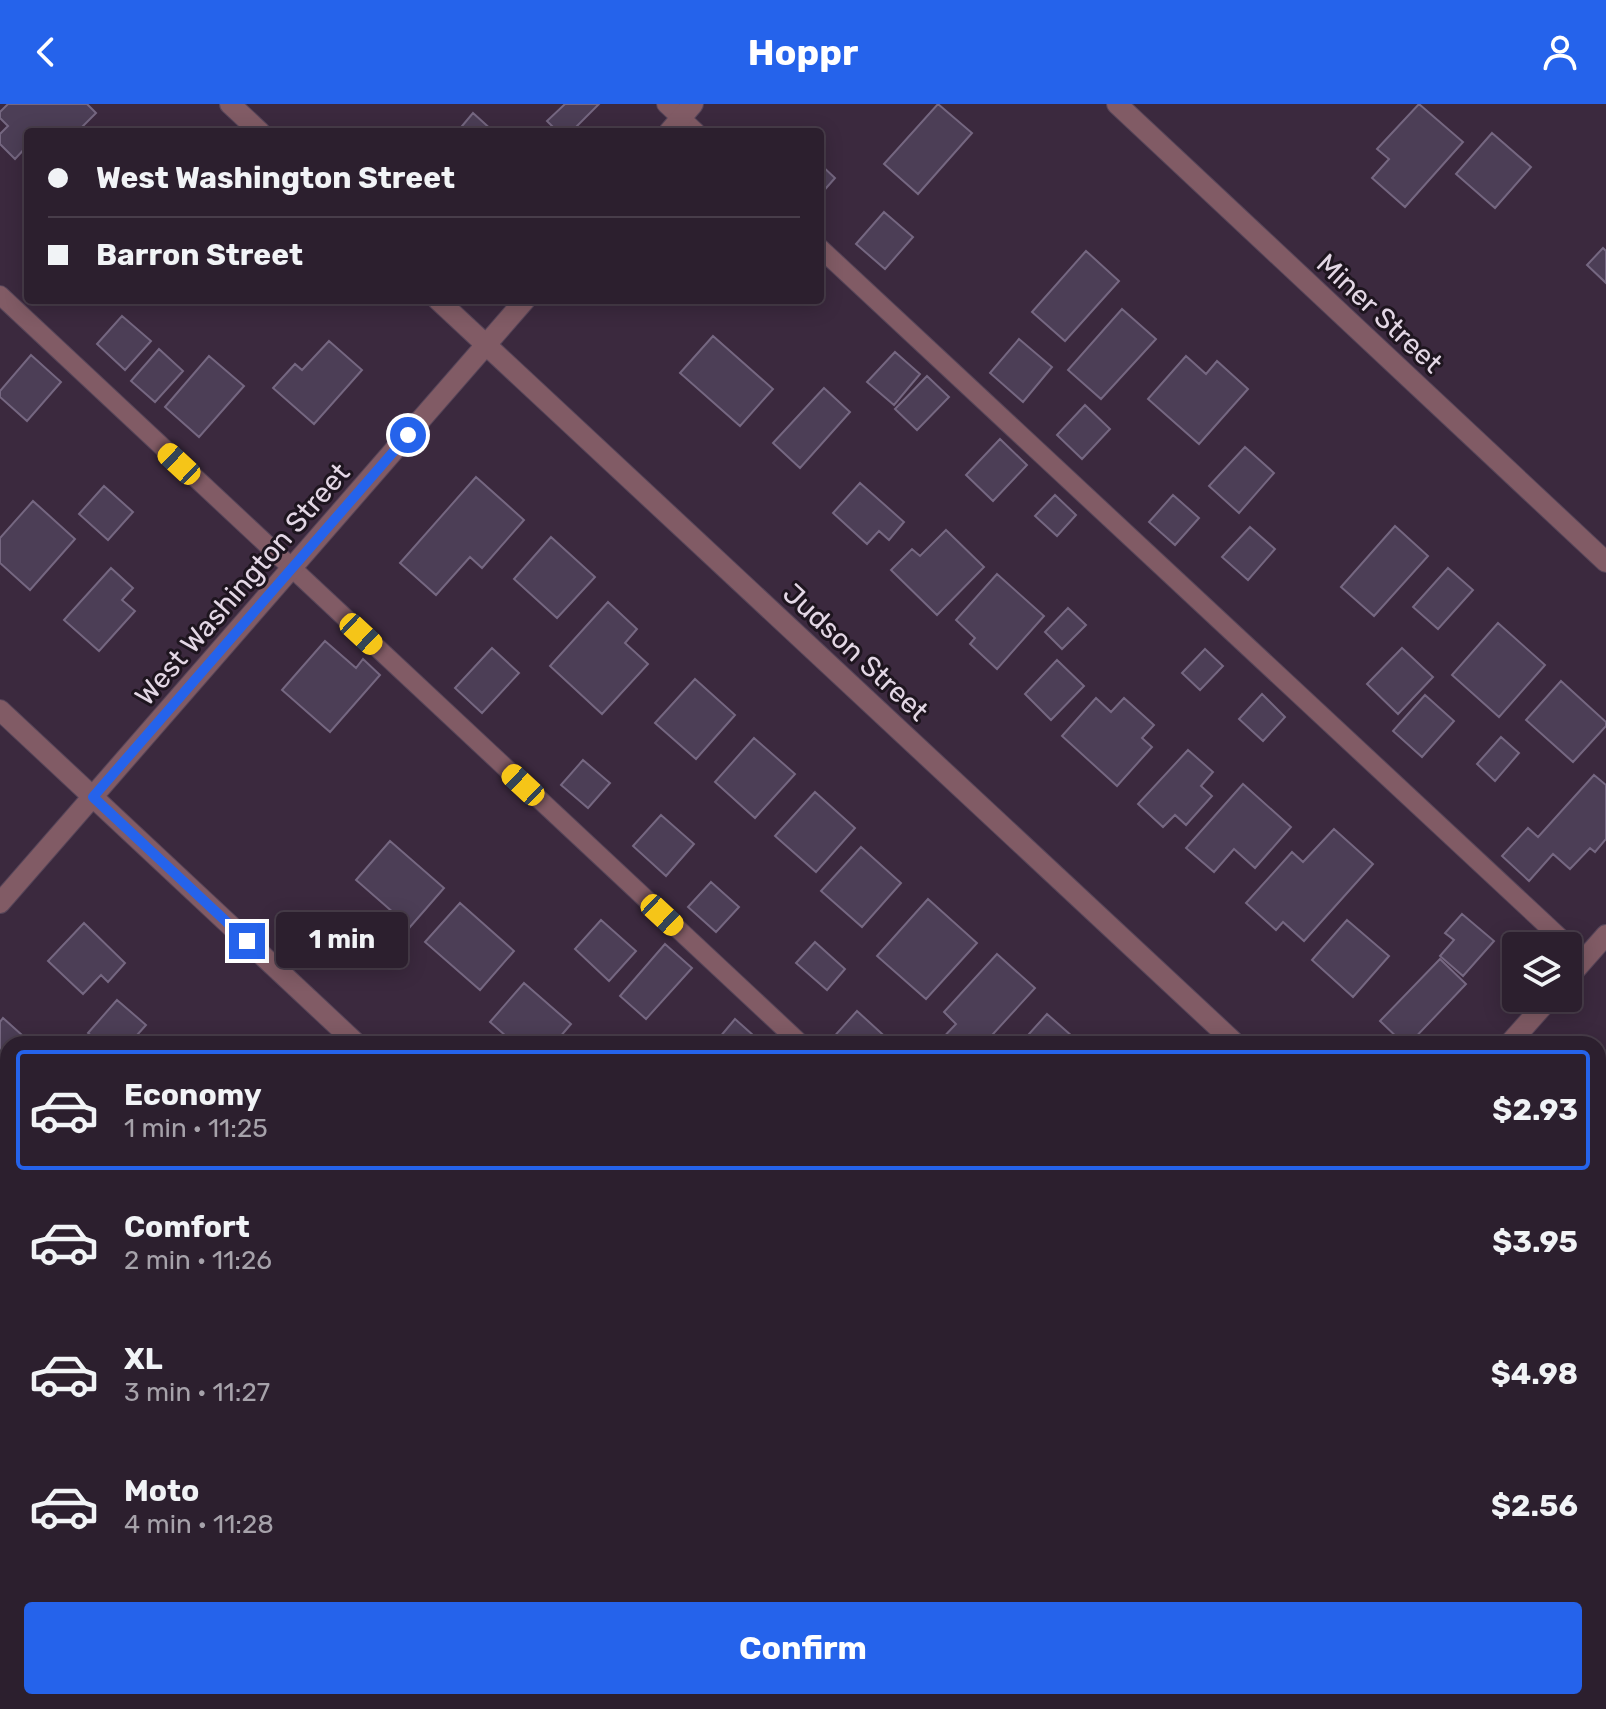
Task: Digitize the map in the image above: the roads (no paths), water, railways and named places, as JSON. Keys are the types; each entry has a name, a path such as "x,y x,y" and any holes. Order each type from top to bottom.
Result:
{"street":[{"path":"230,104 256,128"},
{"name":"Miner Street","path":"1117,104 1606,562"},
{"name":"Judson Street","path":"442,304 1227,1036"},
{"name":"West Washington Street","path":"0,903 522,304"},
{"path":"0,710 348,1036"},
{"path":"1582,962 1606,935"},
{"path":"1516,1036 1538,1012"}],"lane":[{"path":"824,252 1584,960"},
{"path":"0,295 792,1036"}]}
